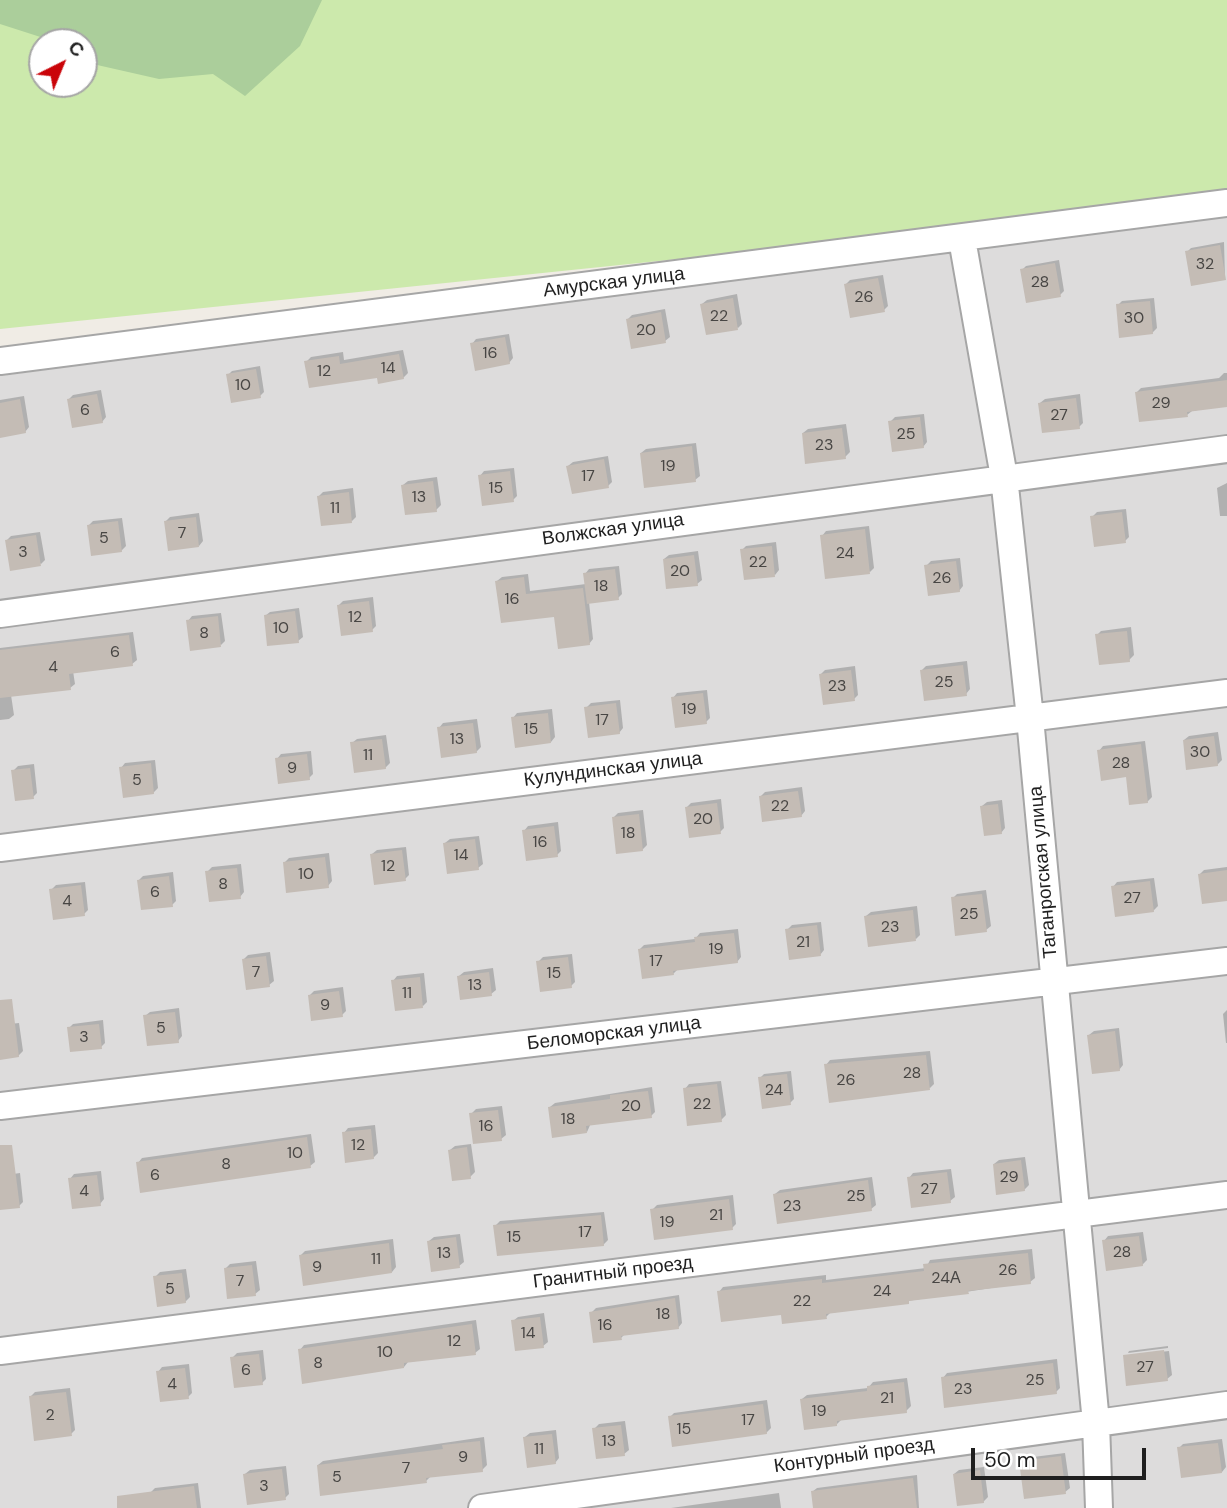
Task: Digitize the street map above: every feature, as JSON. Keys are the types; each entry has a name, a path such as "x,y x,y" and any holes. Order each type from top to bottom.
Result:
{"street":[{"name":"Амурская улица","path":"0,361 1227,203"},
{"name":"Таганрогская улица","path":"962,239 1004,477 1030,718 1074,1214 1096,1423 1099,1508"},
{"name":"Волжская улица","path":"0,614 1227,449"},
{"name":"Кулундинская улица","path":"0,848 1227,693"},
{"name":"Беломорская улица","path":"0,1106 1227,961"},
{"name":"Гранитный проезд","path":"0,1351 1227,1195"},
{"name":"Контурный проезд","path":"482,1508 1227,1405"}],"shaded area":[{"path":"1227,211 1227,1508 0,1508 0,376"}],"green space":[{"path":"0,0 1227,0 1227,192 959,230 0,329"},
{"path":"0,0 322,0 300,46 245,96 213,74 159,79 98,65 98,28 28,28 28,33 0,24"}],"building":[{"path":"1220,245 1226,280 1191,286 1185,251"},
{"path":"1055,263 1061,297 1026,303 1020,269"},
{"path":"878,278 885,312 850,318 844,284"},
{"path":"733,298 738,330 706,335 700,304"},
{"path":"1150,301 1153,334 1119,338 1116,304"},
{"path":"661,312 666,343 631,349 626,319"},
{"path":"505,337 510,364 475,371 470,343"},
{"path":"399,354 404,379 378,384 377,378 309,388 304,361 339,356 340,364"},
{"path":"256,369 261,398 231,403 226,374"},
{"path":"1227,380 1227,407 1187,412 1188,417 1139,422 1135,392"},
{"path":"97,394 103,423 72,428 67,399"},
{"path":"1076,398 1080,429 1042,433 1038,403"},
{"path":"20,399 26,433 0,438 0,403"},
{"path":"920,417 924,448 892,452 888,421"},
{"path":"842,428 846,459 805,464 802,433"},
{"path":"692,446 696,482 644,488 640,453"},
{"path":"604,459 609,488 572,494 566,466"},
{"path":"510,471 514,502 482,506 478,475"},
{"path":"433,481 437,512 405,515 401,485"},
{"path":"349,492 352,523 321,526 317,496"},
{"path":"1122,512 1126,543 1094,547 1090,516"},
{"path":"196,517 199,547 168,551 164,521"},
{"path":"118,521 122,552 91,556 87,525"},
{"path":"865,529 870,574 825,579 820,535"},
{"path":"36,535 41,566 10,571 5,540"},
{"path":"772,546 775,577 744,580 740,549"},
{"path":"694,555 698,586 666,589 663,559"},
{"path":"956,561 960,592 928,596 924,565"},
{"path":"615,569 619,600 587,604 583,573"},
{"path":"524,577 526,594 583,588 590,645 558,649 554,617 501,623 495,581"},
{"path":"369,601 373,632 341,636 337,605"},
{"path":"295,611 299,643 267,646 264,615"},
{"path":"218,616 221,647 190,651 186,620"},
{"path":"1127,631 1130,662 1099,665 1095,634"},
{"path":"129,635 133,666 69,674 71,690 0,698 0,650"},
{"path":"963,665 967,696 924,701 920,670"},
{"path":"851,670 855,701 823,705 819,674"},
{"path":"703,693 707,724 675,728 671,697"},
{"path":"616,703 620,734 588,738 584,707"},
{"path":"548,713 551,743 515,748 511,717"},
{"path":"473,723 477,753 441,758 437,727"},
{"path":"1214,736 1218,766 1186,770 1183,740"},
{"path":"382,739 386,769 354,773 350,742"},
{"path":"1141,744 1148,803 1129,805 1126,777 1101,781 1097,750"},
{"path":"307,754 310,780 278,784 275,758"},
{"path":"151,763 154,794 123,798 119,767"},
{"path":"30,768 34,799 15,801 11,770"},
{"path":"798,791 802,817 762,822 759,796"},
{"path":"717,803 721,834 689,838 685,807"},
{"path":"998,804 1002,834 984,836 980,806"},
{"path":"639,814 643,851 616,854 612,817"},
{"path":"554,826 558,857 526,861 522,830"},
{"path":"475,839 479,870 447,874 443,843"},
{"path":"402,850 406,881 374,885 370,854"},
{"path":"325,857 329,888 286,893 283,862"},
{"path":"237,868 241,899 209,902 205,871"},
{"path":"1227,870 1227,901 1202,904 1198,874"},
{"path":"169,876 173,907 141,910 137,880"},
{"path":"1150,881 1154,912 1115,917 1111,886"},
{"path":"81,885 85,916 53,920 49,889"},
{"path":"982,894 987,932 955,936 951,897"},
{"path":"913,910 916,941 868,947 864,916"},
{"path":"817,925 821,956 789,960 785,929"},
{"path":"734,933 738,963 673,971 674,975 642,979 638,949 695,942 694,937"},
{"path":"266,956 270,987 246,990 242,959"},
{"path":"568,957 572,988 540,992 536,961"},
{"path":"489,972 492,996 460,1000 457,976"},
{"path":"420,977 423,1008 395,1011 391,980"},
{"path":"339,991 343,1017 311,1021 308,995"},
{"path":"12,999 19,1057 0,1060 0,1000"},
{"path":"175,1012 179,1043 147,1046 143,1015"},
{"path":"99,1024 102,1049 70,1052 67,1027"},
{"path":"1115,1031 1120,1071 1092,1074 1087,1035"},
{"path":"926,1055 930,1090 829,1103 824,1064"},
{"path":"787,1074 791,1105 762,1109 758,1077"},
{"path":"717,1084 722,1122 687,1126 683,1088"},
{"path":"648,1091 652,1118 586,1126 587,1133 552,1138 548,1107"},
{"path":"498,1110 502,1141 473,1144 469,1113"},
{"path":"371,1129 374,1159 345,1163 342,1132"},
{"path":"307,1137 311,1168 140,1193 136,1162"},
{"path":"0,1145 12,1145 20,1208 0,1210"},
{"path":"467,1147 471,1179 452,1181 448,1150"},
{"path":"1021,1160 1025,1191 996,1195 993,1164"},
{"path":"947,1172 951,1203 911,1208 907,1177"},
{"path":"97,1175 101,1206 72,1209 68,1178"},
{"path":"868,1180 872,1211 777,1224 773,1194"},
{"path":"729,1199 733,1230 654,1240 650,1209"},
{"path":"601,1215 604,1246 497,1256 493,1225"},
{"path":"1139,1236 1143,1266 1106,1271 1102,1240"},
{"path":"456,1237 460,1268 431,1272 427,1241"},
{"path":"389,1243 392,1273 303,1286 299,1255"},
{"path":"1028,1253 1031,1284 968,1291 969,1294 909,1301 909,1304 826,1314 827,1319 782,1324 781,1315 721,1322 717,1291 822,1279 822,1283 924,1271 923,1264"},
{"path":"252,1265 256,1296 227,1299 224,1268"},
{"path":"182,1273 186,1303 157,1307 153,1276"},
{"path":"675,1298 679,1329 621,1336 622,1340 593,1343 589,1312"},
{"path":"540,1317 544,1348 515,1351 511,1320"},
{"path":"472,1324 476,1355 404,1363 404,1368 302,1384 298,1349"},
{"path":"1164,1350 1168,1381 1126,1386 1123,1355"},
{"path":"259,1354 263,1385 234,1388 230,1357"},
{"path":"1053,1363 1057,1394 944,1408 941,1377"},
{"path":"185,1368 189,1399 160,1402 156,1371"},
{"path":"904,1382 907,1413 837,1421 837,1426 804,1430 800,1399 867,1391 867,1386"},
{"path":"66,1392 72,1436 34,1441 29,1396"},
{"path":"763,1404 767,1434 672,1447 668,1416"},
{"path":"621,1425 625,1456 596,1459 592,1428"},
{"path":"552,1434 556,1464 527,1468 523,1437"},
{"path":"480,1441 483,1472 426,1478 427,1483 320,1496 317,1465 443,1449 442,1445"},
{"path":"1218,1443 1222,1473 1181,1478 1177,1447"},
{"path":"1061,1456 1066,1494 1024,1499 1019,1461"},
{"path":"282,1469 286,1500 247,1505 243,1474"},
{"path":"980,1470 984,1503 957,1506 953,1474"},
{"path":"913,1478 917,1508 813,1508 811,1491"},
{"path":"194,1486 197,1508 117,1508 117,1496"}]}
